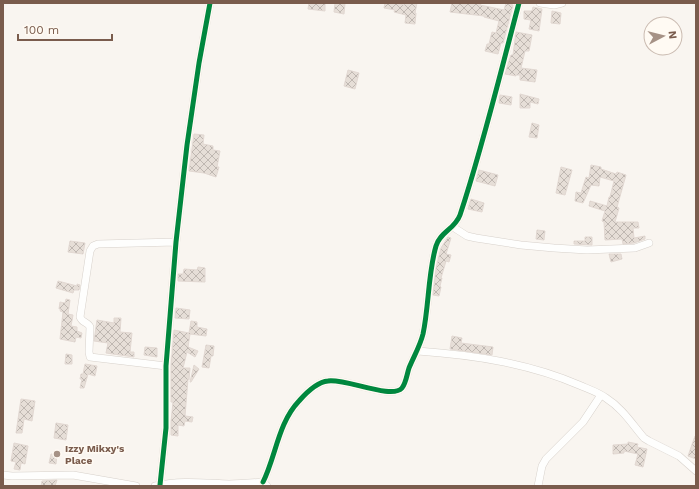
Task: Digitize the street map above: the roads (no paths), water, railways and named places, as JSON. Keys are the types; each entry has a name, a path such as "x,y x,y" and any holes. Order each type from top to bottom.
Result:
{"street":[{"path":"210,3 199,63 187,145 176,242 166,366 166,428 158,485 189,481 230,484 265,484 267,473 282,429 291,411 298,401 323,382 335,380 386,392 399,391 404,386 407,373 418,350 423,334 436,246 440,238 453,227 459,218 476,162 519,3"},
{"path":"540,3 554,5 562,3"},
{"path":"453,227 467,236 476,238 513,244 554,248 587,250 635,248 649,244"},
{"path":"166,366 90,357 90,327 82,321 80,317 90,251 93,246 98,244 176,242"},
{"path":"418,350 468,355 524,365 548,372 601,395 615,405 644,438 679,456 696,471"},
{"path":"538,486 542,466 546,459 583,422 601,395"},
{"path":"3,475 73,475 136,486"}],"place":[{"name":"Izzy Mikxy's Place","path":"57,454"}]}
